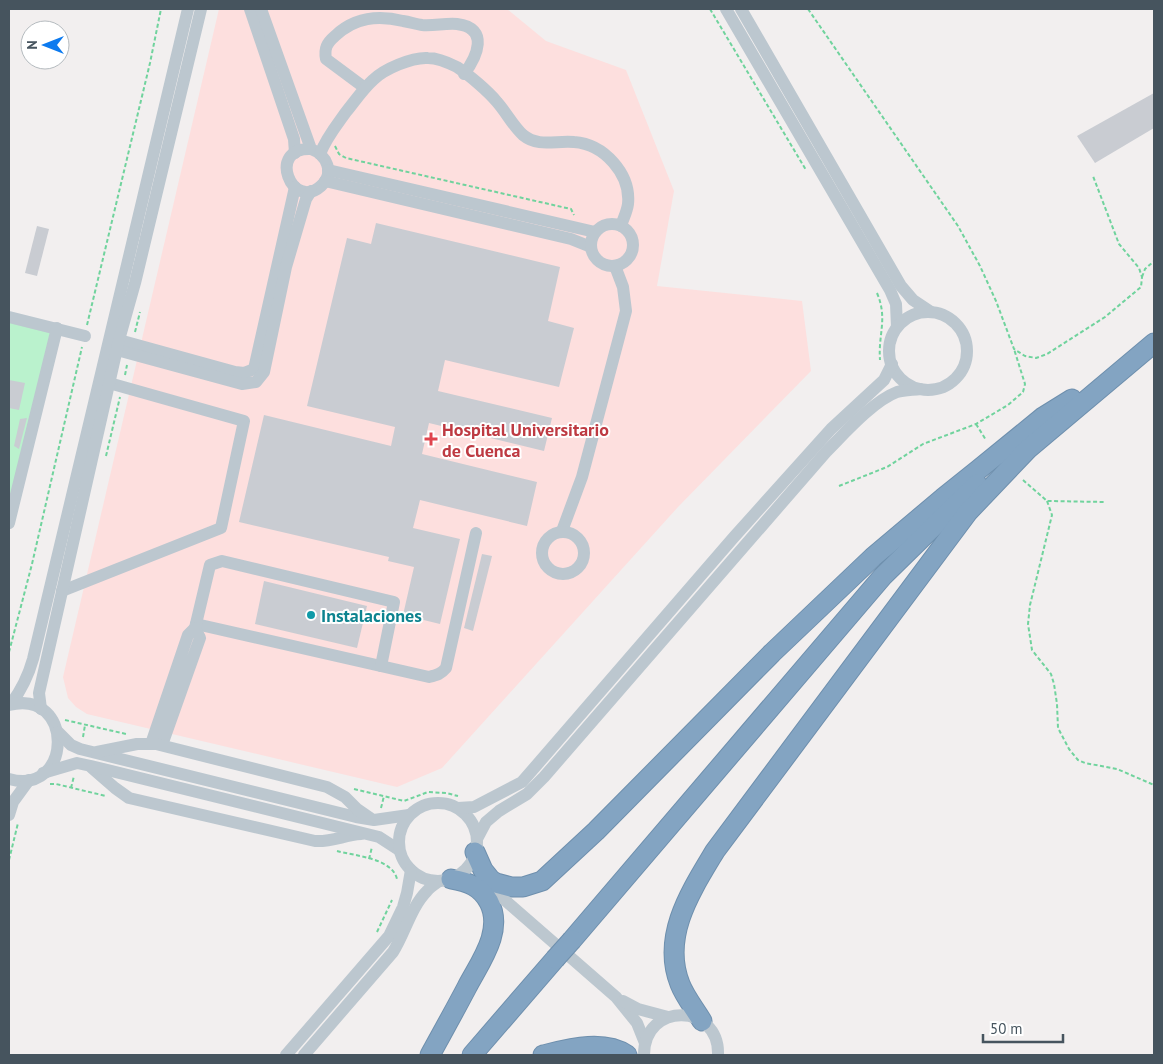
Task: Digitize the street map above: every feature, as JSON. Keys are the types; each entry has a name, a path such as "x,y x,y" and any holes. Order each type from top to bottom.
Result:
{"highway":[{"path":"474,851 483,870 496,883 511,887 523,887 542,881 596,831 772,653 873,557 1043,417 1085,395 1154,343"},
{"path":"702,1021 680,986 674,965 674,941 682,911 694,886 715,851 968,512 1028,449 1085,395 1138,356"},
{"path":"472,1055 883,576 972,489 1056,413 1089,392 1116,371"},
{"path":"430,1055 485,953 494,928 494,916 491,906 481,891 467,882 450,878"},
{"path":"543,1055 577,1048 614,1050 627,1055"}],"street":[{"path":"10,704 22,690 33,659 188,9"},
{"path":"41,709 39,693 109,383 201,9"},
{"path":"250,9 294,139 295,153"},
{"path":"261,9 316,152"},
{"path":"10,704 26,703 41,709 50,717 58,732 71,745 80,749 346,815 374,820 409,815 424,805 435,803 447,804 458,802 474,807 522,782 831,429 884,380 885,365 897,327 896,304 890,290 726,9"},
{"path":"304,1055 393,952 426,891 450,878 474,851 486,822 499,811 527,794 544,776 826,452 852,426 888,397 898,392 936,389 951,382 962,369 966,354 964,337 955,324 913,300 901,286 741,9"},
{"path":"365,88 326,59 325,51 328,43 338,33 352,24 368,18 404,21 412,24 466,26 473,31 478,41 478,52 464,74"},
{"path":"316,152 374,79 394,66 418,58 442,60 458,68 496,101 523,134 543,143 574,142 587,144 607,156 619,167 627,192 628,205 622,226"},
{"path":"300,150 316,152 325,159 327,176 317,189 306,191 295,187 288,178 286,167 291,157 300,150"},
{"path":"327,176 595,232"},
{"path":"327,176 571,239 591,246"},
{"path":"131,349 235,372 244,373 254,369 295,187"},
{"path":"118,345 242,384 256,382 264,372 286,267 306,199 311,191"},
{"path":"604,225 622,226 630,234 633,246 629,257 615,266 605,265 597,260 591,246 595,232 604,225"},
{"path":"562,532 582,477 626,311 624,287 615,266"},
{"path":"897,327 912,316 931,312"},
{"path":"9,317 85,336"},
{"path":"9,524 57,328"},
{"path":"885,365 911,386 920,389"},
{"path":"62,591 221,528 244,421 109,383"},
{"path":"195,626 429,677 442,673 446,668 476,533"},
{"path":"157,744 200,638 195,626 210,565 222,561 394,602 381,666"},
{"path":"43,779 57,752 58,732"},
{"path":"92,752 138,744 157,744 327,787 345,797 357,809 374,820"},
{"path":"9,779 18,781 43,779 77,763 368,834 379,837 400,850"},
{"path":"90,766 115,788 130,798 315,841 328,841 351,835 368,834"},
{"path":"14,816 13,802 28,780"},
{"path":"458,802 474,827 475,870 487,885 616,998 637,1023 644,1049"},
{"path":"409,815 401,829 399,839 403,860 411,870 424,878 477,879 487,885"},
{"path":"286,1055 389,936 403,907 411,870"},
{"path":"616,998 638,1009 668,1017 686,1015 702,1021 716,1038 718,1055"},
{"path":"644,1049 652,1029 668,1017"}],"path":[{"path":"710,9 806,171"},
{"path":"808,9 958,226 980,266 996,301 1025,381 1023,392 1008,405 976,424 923,444 887,467 839,486"},
{"path":"328,138 333,142 339,154 346,158 572,209 574,212 574,227"},
{"path":"1093,176 1119,244 1139,268 1142,277"},
{"path":"1014,349 1025,356 1036,358 1047,354 1126,301 1141,287 1145,269 1154,260"},
{"path":"876,291 882,304 885,365"},
{"path":"104,463 141,306"},
{"path":"976,424 986,440"},
{"path":"1023,480 1047,501 1052,515 1030,605 1028,624 1032,650 1051,674 1054,684 1058,728 1069,749 1078,760 1117,769 1154,785"},
{"path":"1047,501 1106,502"},
{"path":"64,720 128,735"},
{"path":"43,779 110,797"},
{"path":"347,788 404,801 428,792 446,793 458,802"},
{"path":"9,860 14,816"},
{"path":"330,850 381,862 392,867 398,881"},
{"path":"375,934 394,893"}],"shaded area":[{"name":"Hospital Universitario de Cuenca","path":"219,9 507,9 546,41 626,70 674,191 657,286 802,301 811,371 678,507 442,768 397,787 87,714 76,707 68,698 63,677"}],"green space":[{"path":"9,317 53,326 9,501"}],"building":[{"path":"1154,93 1154,128 1095,163 1077,136"},
{"path":"376,223 560,267 548,321 574,328 559,387 445,360 438,391 552,418 544,451 429,423 422,454 537,482 527,526 420,500 413,528 460,539 440,624 403,615 414,567 388,561 389,557 239,522 264,415 391,446 395,427 307,406 347,238 371,244"},
{"path":"37,226 49,229 37,276 25,273"},
{"path":"9,380 25,383 19,410 9,408"},
{"path":"27,418 19,449 14,446 20,419"},
{"path":"482,554 492,556 473,631 464,628"},
{"name":"Instalaciones","path":"264,581 367,606 357,648 255,624"}],"place":[{"name":"Hospital Universitario de Cuenca","path":"431,439"},
{"name":"Instalaciones","path":"311,615"}]}
